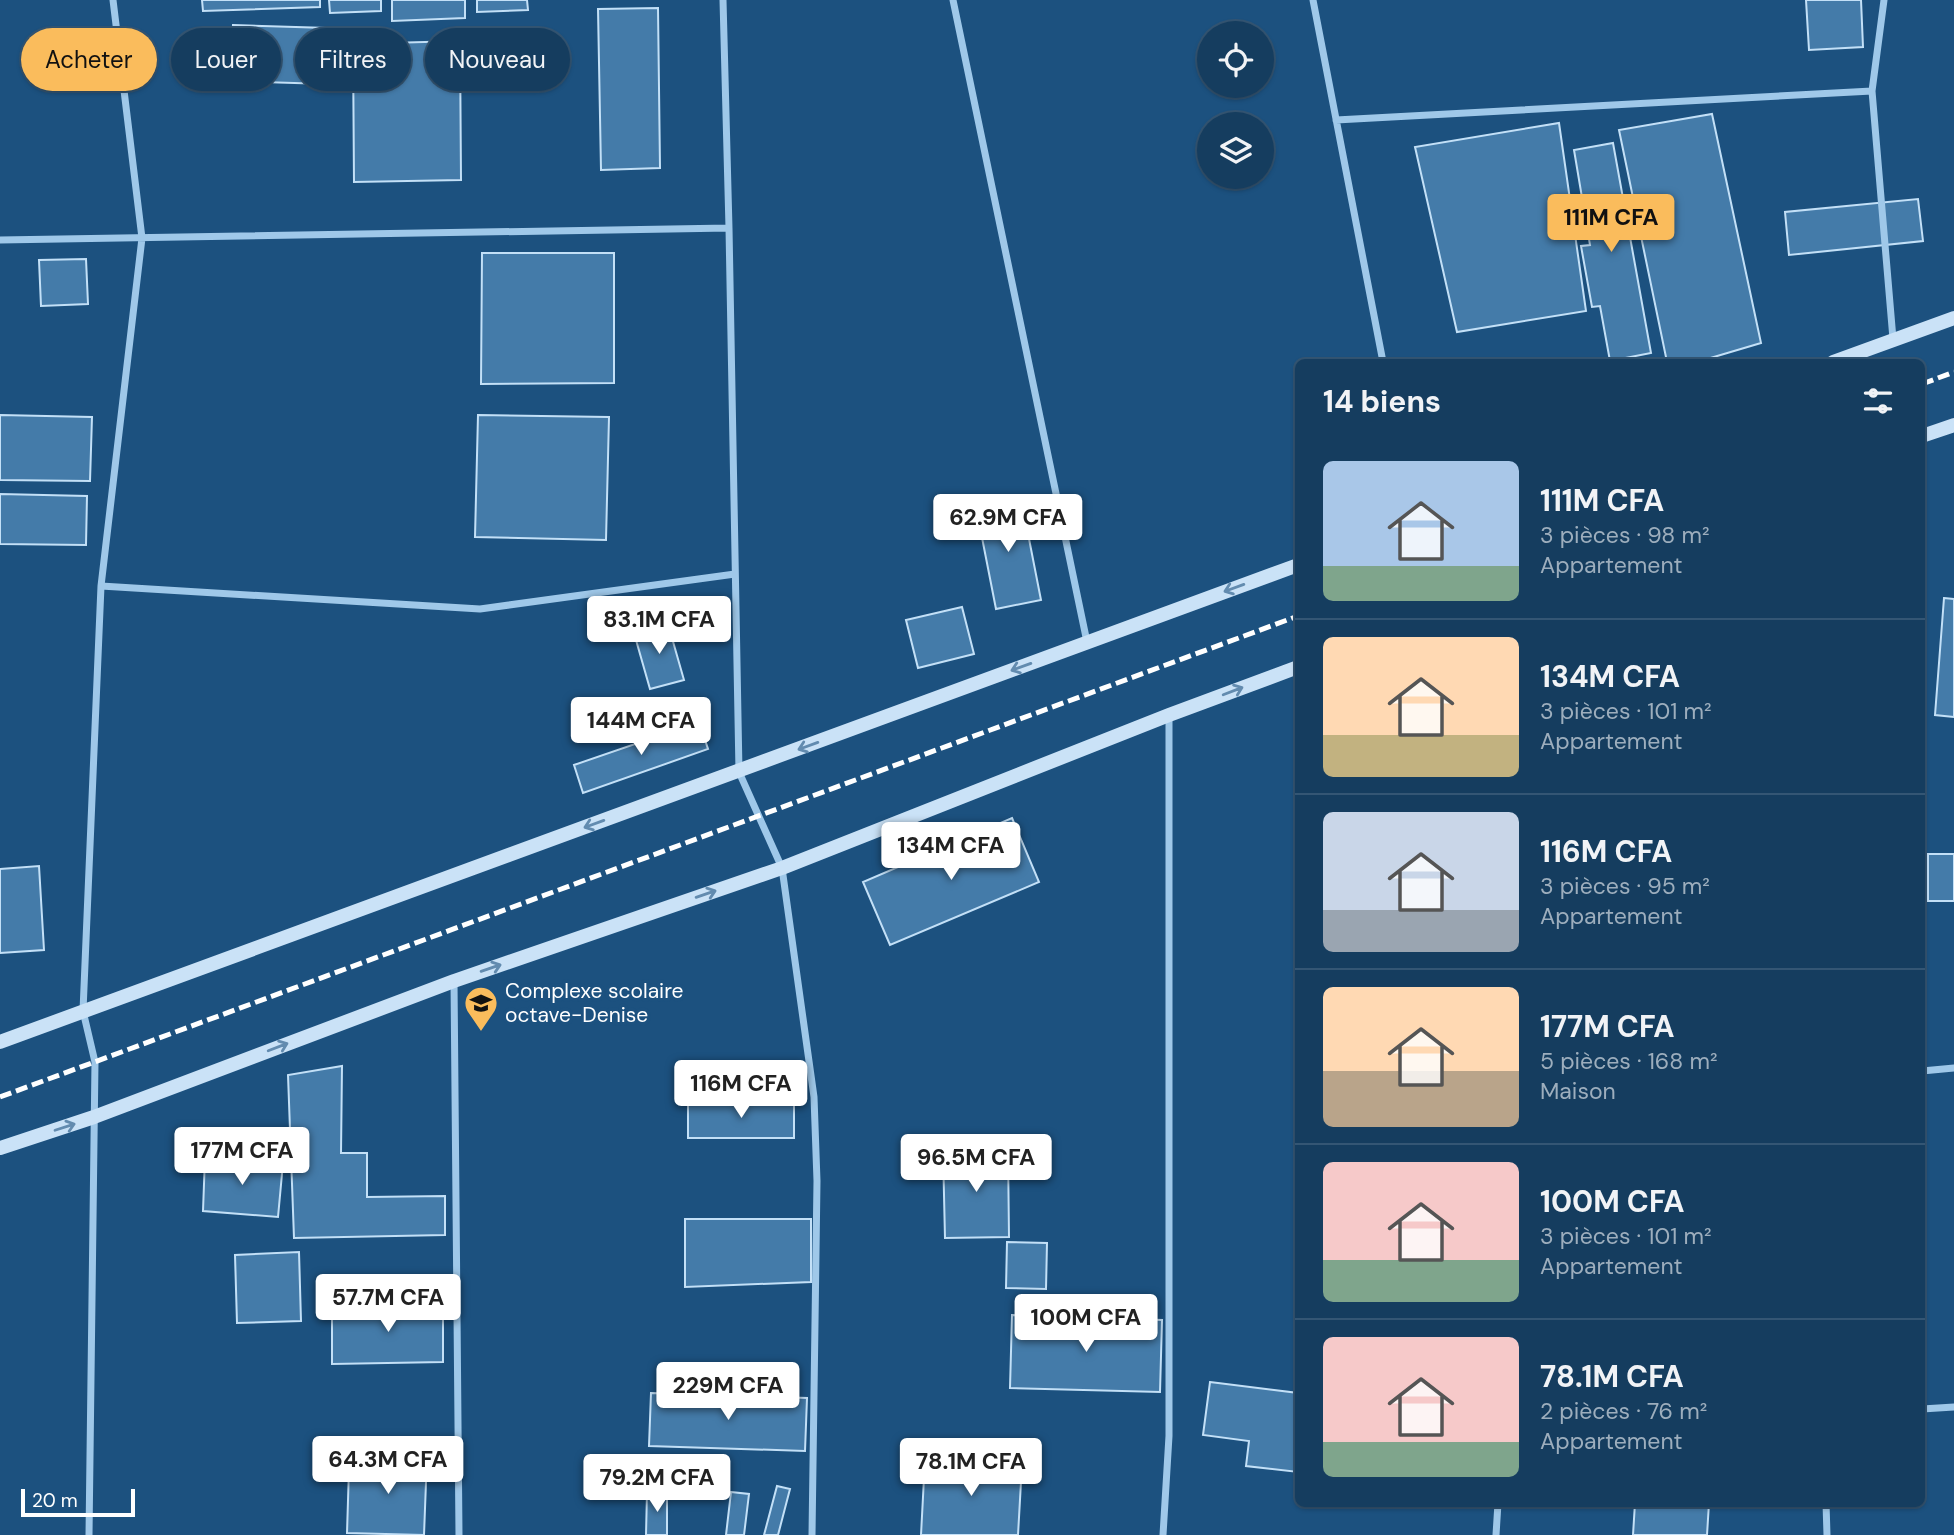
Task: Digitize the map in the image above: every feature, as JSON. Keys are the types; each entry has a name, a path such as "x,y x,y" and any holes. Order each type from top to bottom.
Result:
{"main road":[{"path":"1841,359 1954,318"},
{"path":"1925,435 1954,425"},
{"path":"0,1042 1295,566"},
{"path":"0,1148 94,1117 454,981 782,868 1295,668"}],"street":[{"path":"89,1535 95,1062 83,1011 101,586 142,238 113,0"},
{"path":"723,0 738,772 782,868 814,1097 817,1181 812,1535"},
{"path":"953,0 1087,642"},
{"path":"1313,0 1382,359"},
{"path":"1884,0 1872,91 1893,339"},
{"path":"1336,120 1872,91"},
{"path":"0,240 729,228"},
{"path":"101,586 480,609 735,574"},
{"path":"1163,1535 1169,1436 1169,715"},
{"path":"454,981 458,1535"},
{"path":"1925,1071 1954,1068"},
{"path":"1925,1409 1954,1407"},
{"path":"1496,1535 1498,1507"},
{"path":"1826,1507 1827,1535"}],"building":[{"path":"202,0 320,0 320,7 203,11"},
{"path":"329,0 381,0 381,11 330,13"},
{"path":"392,0 465,0 465,18 392,21"},
{"path":"477,0 527,0 528,10 477,12"},
{"path":"1806,0 1861,0 1863,47 1809,50"},
{"path":"658,8 660,168 601,170 598,9"},
{"path":"233,25 328,28 295,28 295,83 281,83 281,28 233,28"},
{"path":"411,42 425,42 425,91 460,91 461,180 354,182 353,91 411,91"},
{"path":"1712,114 1761,343 1707,359 1666,359 1619,130"},
{"path":"1559,123 1586,311 1457,332 1415,147"},
{"path":"1613,143 1651,353 1610,359 1600,306 1592,307 1581,246 1590,245 1574,150"},
{"path":"1918,199 1923,241 1789,255 1785,212"},
{"path":"482,253 614,253 614,383 481,384"},
{"path":"86,259 88,304 41,306 39,260"},
{"path":"0,415 92,417 90,481 0,480"},
{"path":"478,415 609,417 606,540 475,537"},
{"path":"0,494 87,496 86,545 0,544"},
{"path":"1021,498 1041,600 996,609 976,507"},
{"path":"1944,598 1954,599 1954,717 1935,715"},
{"path":"962,607 974,654 918,668 906,620"},
{"path":"668,624 684,680 650,689 634,633"},
{"path":"699,722 708,749 583,793 574,765"},
{"path":"1012,818 1039,882 890,945 863,882"},
{"path":"1928,854 1954,854 1954,901 1928,901"},
{"path":"39,866 44,950 0,953 0,869"},
{"path":"342,1066 341,1153 367,1153 367,1197 445,1196 445,1235 294,1238 288,1075"},
{"path":"794,1102 794,1138 688,1138 688,1103"},
{"path":"1008,1150 1009,1237 945,1238 943,1151"},
{"path":"205,1157 283,1163 278,1217 203,1211"},
{"path":"685,1219 811,1219 811,1282 685,1287"},
{"path":"1007,1242 1047,1243 1046,1289 1006,1288"},
{"path":"299,1252 301,1321 237,1323 235,1255"},
{"path":"443,1304 443,1362 332,1364 332,1306"},
{"path":"1012,1315 1162,1320 1160,1392 1010,1388"},
{"path":"1210,1382 1295,1393 1295,1472 1246,1466 1249,1441 1203,1435"},
{"path":"651,1393 807,1398 805,1451 649,1446"},
{"path":"370,1455 427,1456 424,1535 347,1533 349,1468 370,1469"},
{"path":"925,1459 1022,1464 1018,1535 921,1535"},
{"path":"777,1486 790,1489 778,1535 764,1535"},
{"path":"647,1492 667,1492 667,1535 646,1535"},
{"path":"731,1492 749,1494 744,1535 726,1535"},
{"path":"1635,1507 1709,1507 1707,1535 1633,1535"}],"railway":[{"path":"1925,383 1954,372"},
{"path":"0,1097 1295,617"}],"place":[{"name":"Complexe scolaire octave-Denise","path":"481,1033"}]}
